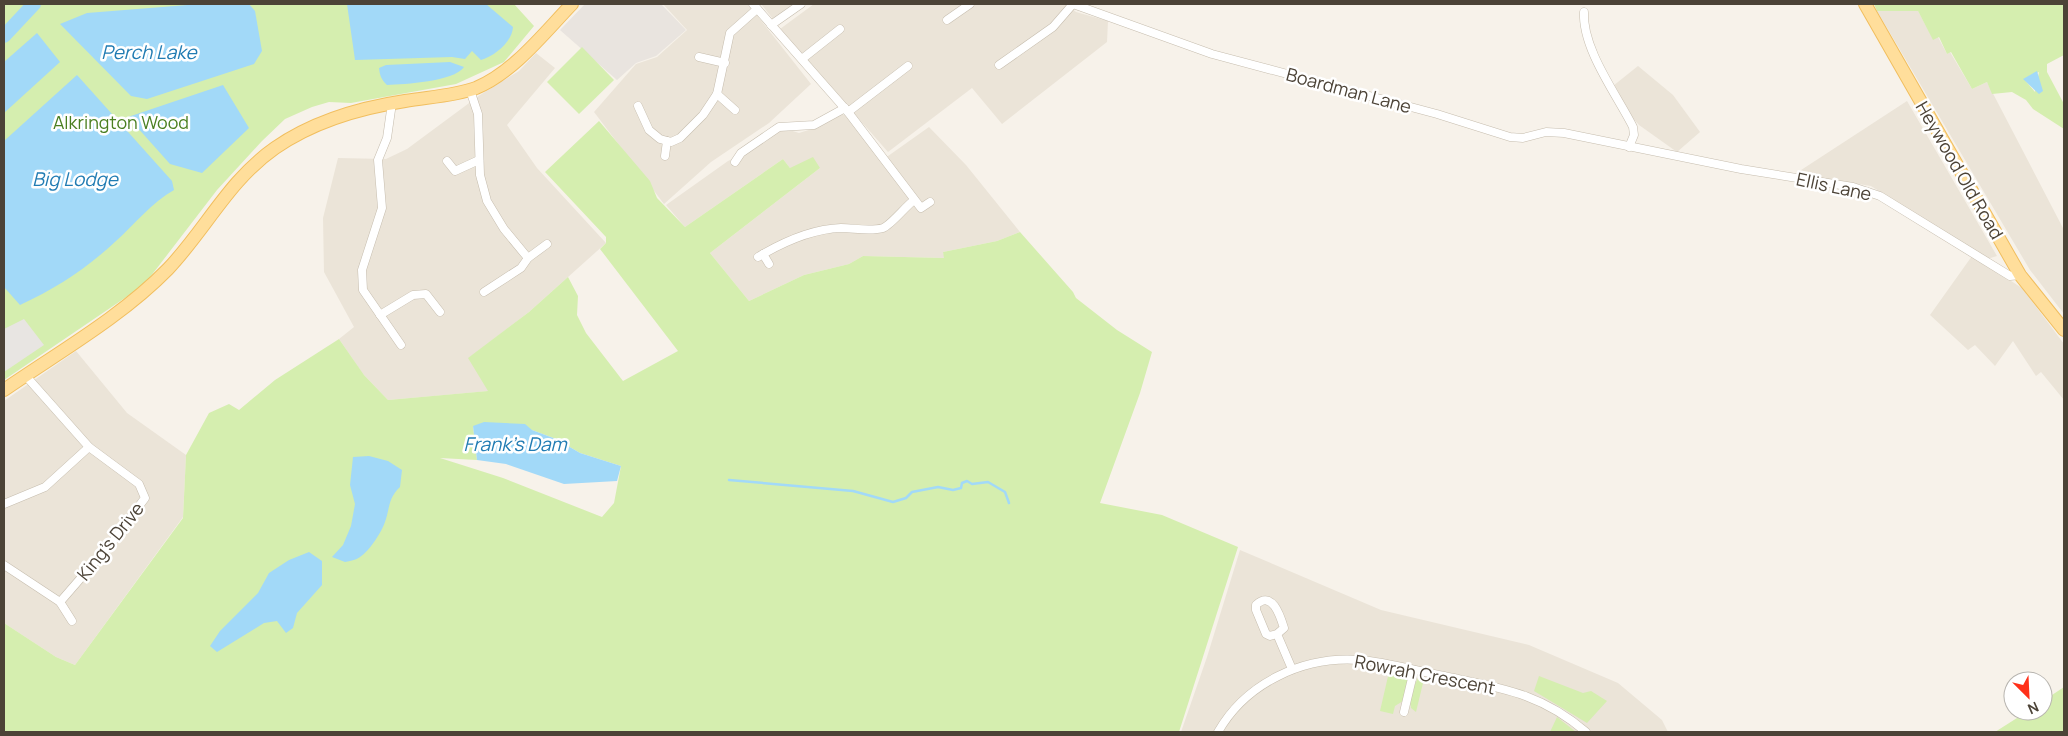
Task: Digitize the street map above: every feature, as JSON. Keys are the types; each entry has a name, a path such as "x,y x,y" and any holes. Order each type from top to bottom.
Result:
{"main road":[{"path":"4,390 93,329 156,281 186,247 238,180 274,148 342,114 392,103 470,90 505,71 572,4"},
{"name":"Heywood Old Road","path":"1865,4 2020,274 2063,326"}],"street":[{"path":"771,25 801,4"},
{"path":"947,20 970,4"},
{"path":"999,65 1053,27 1073,4"},
{"name":"Boardman Lane","path":"1073,4 1212,54 1437,114 1510,136 1523,138 1556,132 1629,147"},
{"path":"638,106 648,130 660,139 667,141 671,142 680,138 703,115 718,94 730,33 755,7 846,110 920,208 930,202"},
{"path":"1584,12 1588,34 1604,78 1633,127 1634,135 1629,147"},
{"path":"802,59 840,29"},
{"path":"699,57 725,63"},
{"path":"735,162 740,153 779,128 814,125 846,110 908,66"},
{"path":"470,90 478,114 479,160 482,187 490,209 528,258"},
{"path":"718,94 735,110"},
{"path":"392,103 387,138 378,160 382,208 362,270 363,290 401,345"},
{"path":"665,156 667,141"},
{"name":"Ellis Lane","path":"1629,147 1853,188 1880,196 1990,265 2010,276 2020,274"},
{"path":"447,161 455,171 479,160"},
{"path":"769,264 760,255 783,243 814,232 842,228 882,228 890,224 902,209 914,200"},
{"path":"484,292 522,268 528,258 547,244"},
{"path":"380,315 413,295 426,294 440,312"},
{"name":"King's Drive","path":"26,375 89,447 139,484 145,498 113,541 60,602"},
{"path":"4,504 45,487 89,447"},
{"path":"4,565 60,602 72,622"},
{"path":"1268,600 1273,602 1284,628 1277,634 1270,636 1266,634 1256,610 1256,605 1262,601 1268,600"},
{"path":"1277,634 1292,669"},
{"name":"Rowrah Crescent","path":"1218,732 1239,705 1269,680 1306,664 1343,659 1360,660 1414,670 1533,697 1569,717 1586,732"},
{"path":"1405,712 1414,670"}],"shaded area":[{"path":"585,4 661,4 686,30 656,56 636,63 617,80 560,30"},
{"path":"663,4 748,4 811,84 769,123 711,162 664,204 594,112 636,64 657,57 687,30"},
{"path":"761,4 794,4 773,19"},
{"path":"814,4 1066,4 1076,12 1108,21 1107,42 1002,124 972,88 888,152 780,29"},
{"path":"1877,11 1918,11 1933,39 1938,37 1947,54 1950,52 1972,89 1987,82 2064,230 2064,314 2030,270"},
{"path":"536,53 555,68 507,125 537,168 606,243 529,312 469,358 489,391 388,400 363,374 339,339 354,327 324,272 323,218 338,158 386,159 407,149 480,95 519,71"},
{"path":"1638,66 1673,95 1700,132 1677,152 1639,125 1608,90"},
{"path":"1907,101 1997,256 1987,259 1871,186 1795,174"},
{"path":"840,114 845,115 881,161 929,127 966,165 1020,232 997,241 943,252 945,258 863,256 849,264 804,275 749,301 710,253 820,168 790,168 783,159 685,227 666,205 728,161 755,148 783,128 799,133 815,128"},
{"path":"1972,256 2022,288 2064,344 2064,400 2041,372 2036,376 2013,341 1995,366 1975,345 1968,350 1930,315"},
{"path":"24,319 44,345 4,372 4,329"},
{"path":"76,351 127,413 186,455 183,517 75,665 56,657 4,623 4,401"},
{"path":"1240,550 1381,610 1529,645 1618,683 1662,720 1668,732 1181,732 1207,657"}],"green space":[{"name":"Alkrington Wood","path":"4,4 514,4 534,26 504,62 456,84 351,103 329,102 285,119 217,190 144,285 4,380"},
{"path":"1874,4 2064,4 2064,55 2047,64 2047,72 2064,104 2064,129 2033,109 2026,100 2012,92 1992,94 1987,82 1972,89 1951,52 1947,54 1939,37 1933,40 1918,11 1877,11","holes":["2039,72 2035,92 2024,79"]},
{"path":"582,47 614,80 579,114 547,82"},
{"path":"599,121 650,181 657,198 685,227 783,159 790,168 813,157 820,168 710,253 749,301 804,275 849,264 863,256 944,258 943,252 997,241 1020,232 1073,292 1076,298 1117,330 1152,352 1140,393 1100,503 1162,515 1238,547 1179,732 4,732 4,623 56,657 75,665 183,518 186,455 209,413 229,404 239,410 275,380 339,339 364,375 388,400 488,391 468,358 529,312 568,277 578,296 577,315 586,333 623,381 678,351 600,249 606,243 606,237 545,172","holes":["473,426 532,430 556,439 580,453 621,466 614,503 602,517 503,478 440,458 477,460"]},
{"path":"1389,672 1410,678 1403,701 1395,706 1393,714 1380,711"},
{"path":"1539,676 1583,693 1591,691 1607,701 1587,723 1534,691"},
{"path":"1418,678 1424,679 1416,712 1411,708 1409,696"},
{"path":"2064,687 2064,732 1995,732 2012,721 2053,721 2053,694"},
{"path":"1557,717 1576,732 1550,732"}],"water":[{"name":"Perch Lake","path":"200,4 249,4 255,11 262,51 254,64 147,99 131,96 60,24 87,13"},
{"path":"347,4 486,4 513,27 510,38 502,48 481,60 472,51 465,59 452,57 355,60"},
{"path":"37,33 60,62 4,113 4,62"},
{"path":"450,62 464,67 450,76 440,79 405,84 387,85 381,77 379,68 386,65"},
{"path":"2037,71 2043,91 2039,94 2023,79"},
{"name":"Big Lodge","path":"77,75 172,181 174,190 151,207 116,241 83,269 47,292 20,305 4,287 4,141"},
{"path":"223,85 249,128 202,173 170,164 128,117"},
{"name":"Frank's Dam","path":"484,422 525,424 532,430 556,439 580,453 621,466 617,481 564,484 506,464 477,460 473,426"},
{"path":"369,456 388,461 402,470 400,487 391,499 385,522 375,541 360,557 345,562 332,557 343,545 351,526 355,504 350,485 353,457"},
{"path":"309,552 322,561 322,585 297,613 293,628 286,633 277,621 264,623 217,652 210,646 220,631 258,593 269,573 289,560"}],"waterway":[{"path":"4,36 34,4"},
{"path":"729,480 853,491 893,502 906,498 912,492 938,487 953,490 961,488 962,483 967,481 972,484 988,482 1005,492 1009,503"}]}
